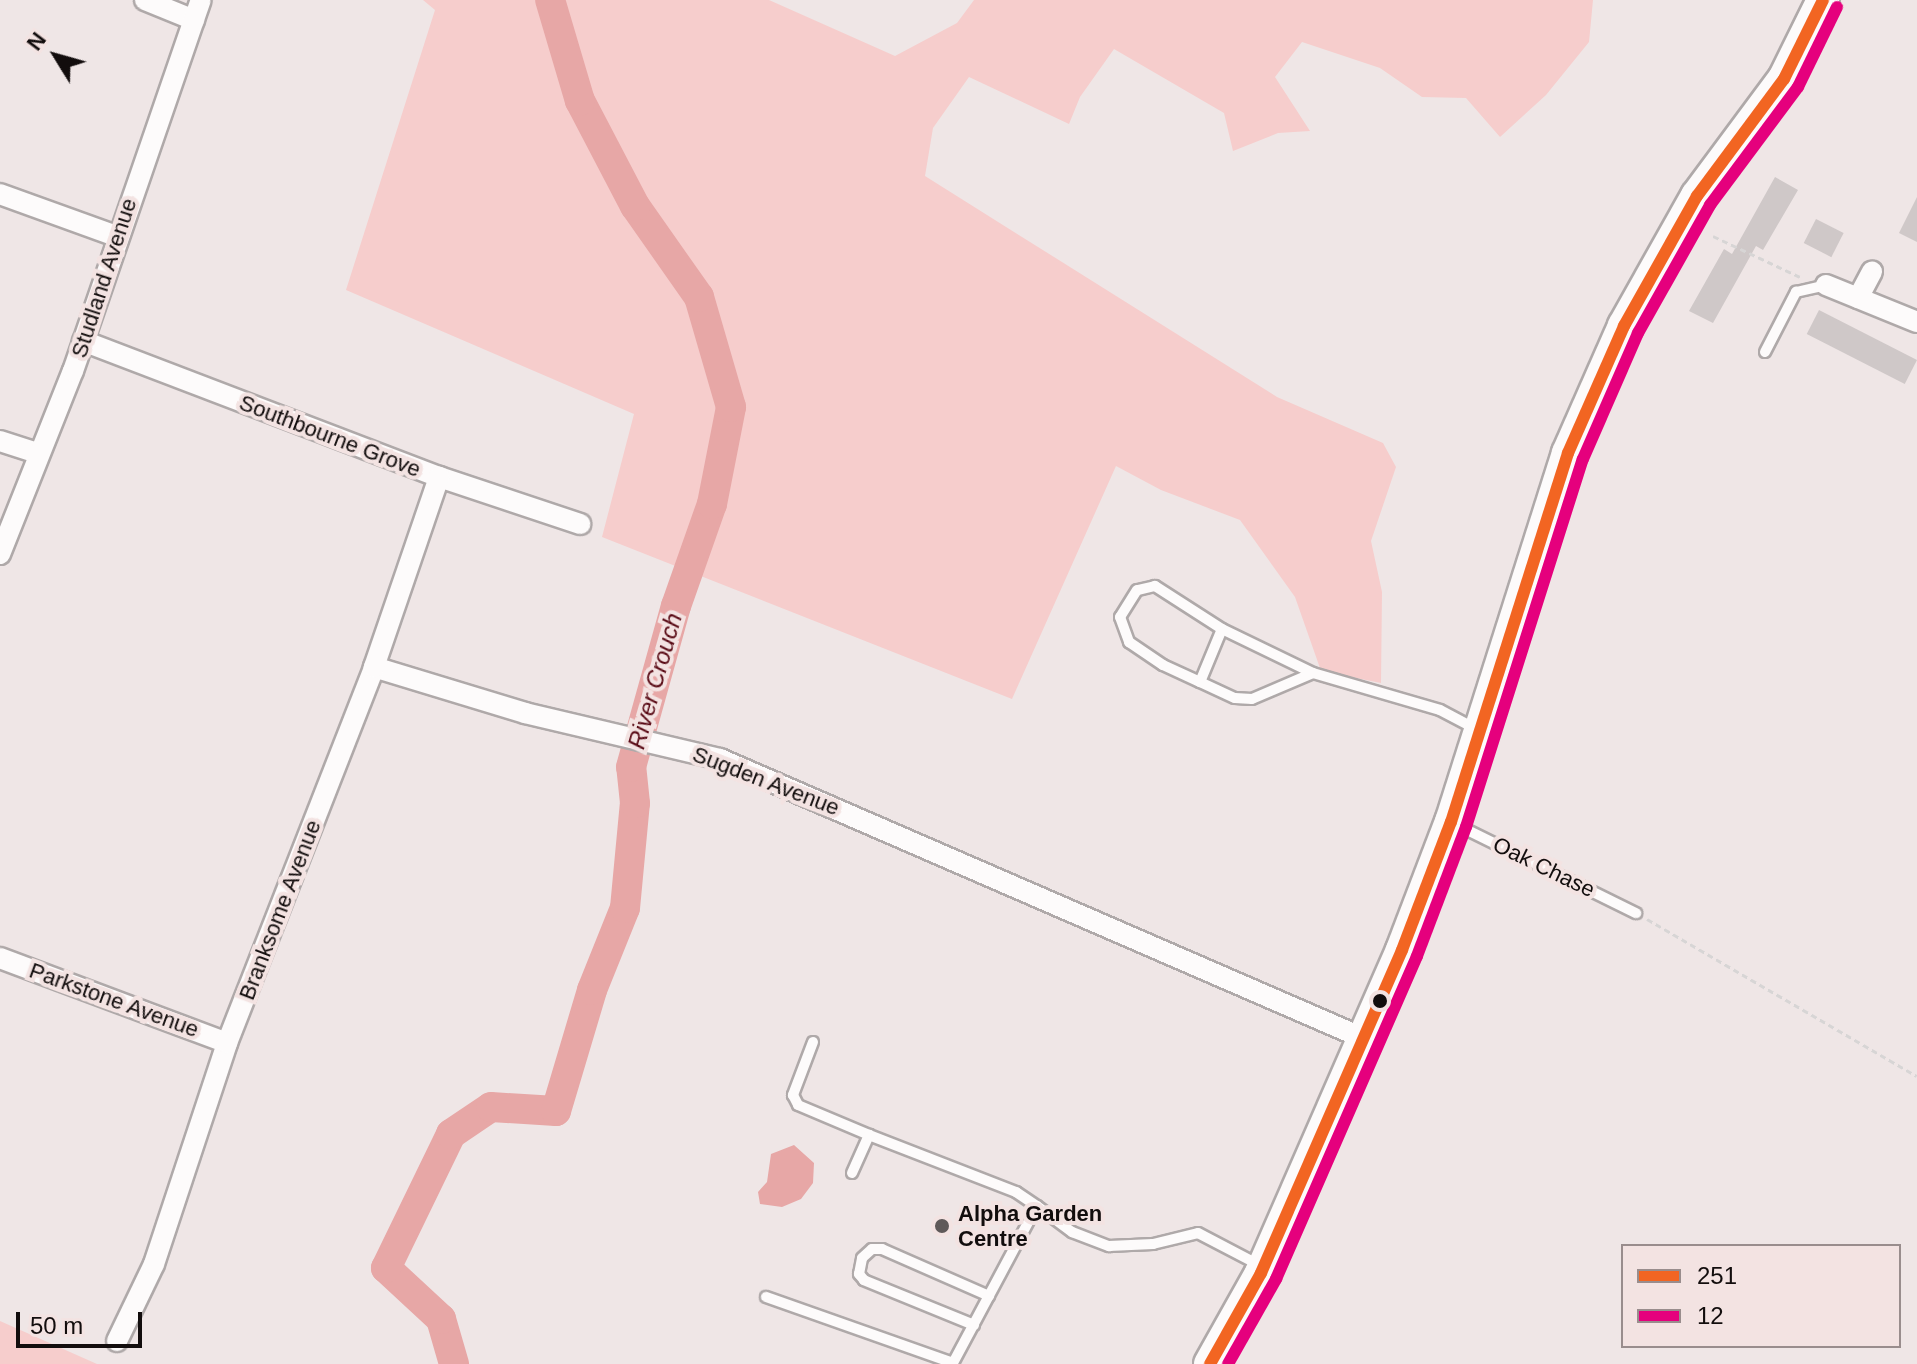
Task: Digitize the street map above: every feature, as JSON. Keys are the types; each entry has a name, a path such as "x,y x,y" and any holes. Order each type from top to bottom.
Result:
{"main road":[{"path":"1210,1364 1263,1267 1363,1038 1451,822 1568,453 1624,326 1697,196 1784,79 1823,0"}],"street":[{"path":"145,0 194,20"},
{"name":"Studland Avenue","path":"0,554 83,341 116,236 201,0"},
{"path":"0,194 116,236"},
{"path":"1858,298 1872,272"},
{"path":"1826,285 1915,317"},
{"name":"Southbourne Grove","path":"83,341 439,477 580,524"},
{"path":"0,441 38,453"},
{"name":"Branksome Avenue","path":"117,1341 154,1264 227,1043 374,667 439,477"},
{"name":"Sugden Avenue","path":"374,667 525,713 720,759 939,850 1363,1038"},
{"name":"Parkstone Avenue","path":"0,958 227,1043"}],"lane":[{"path":"1765,352 1796,292 1826,285"},
{"path":"1313,673 1244,700 1200,682 1129,642 1120,617 1124,603 1137,590 1155,586 1222,629 1313,673 1440,710 1478,730"},
{"path":"1200,682 1222,629"},
{"name":"Oak Chase","path":"1451,822 1636,913"},
{"path":"813,1042 793,1095 798,1105 1016,1192 1072,1232 1109,1246 1153,1244 1198,1233 1263,1267"},
{"path":"852,1173 869,1135"},
{"path":"766,1297 953,1363 1037,1206"},
{"path":"974,1325 864,1280 859,1274 862,1258 872,1249 882,1249 989,1296"}],"path":[{"path":"1713,236 1798,277 1822,276 1826,285"},
{"path":"1636,913 1917,1076"}],"shaded area":[{"path":"423,0 769,0 895,56 957,23 974,0 1593,0 1589,42 1546,95 1500,137 1466,98 1422,97 1380,68 1302,42 1275,77 1310,131 1278,133 1233,151 1224,113 1114,49 1080,97 1069,124 969,77 933,128 925,176 1277,397 1383,443 1396,467 1371,541 1382,592 1381,683 1321,671 1295,597 1240,520 1161,490 1116,466 1012,699 602,537 634,414 346,290 435,10"},
{"path":"794,1145 814,1163 813,1183 801,1199 782,1207 760,1204 758,1192 767,1182 771,1154"},
{"path":"0,1321 97,1364 0,1364"}],"building":[{"path":"1775,177 1798,190 1763,250 1756,246 1713,323 1689,311 1724,249 1732,254"},
{"path":"1917,197 1917,242 1899,233"},
{"path":"1816,219 1844,233 1831,257 1804,243"},
{"path":"1819,310 1917,360 1905,384 1807,334"}],"waterway":[{"name":"River Crouch","path":"454,1364 441,1319 386,1268 451,1134 491,1107 556,1111 592,990 625,908 635,803 631,767 676,606 712,504 731,407 699,297 635,206 580,101 550,0"}],"transit line":[{"name":"251","path":"1210,1364 1261,1273 1402,950 1451,822 1568,453 1624,326 1697,196 1784,79 1823,0"},
{"name":"12","path":"1228,1364 1276,1279 1417,956 1466,827 1583,459 1638,333 1710,205 1798,87 1837,7"}],"place":[{"name":"Alpha Garden Centre","path":"942,1226"}]}
